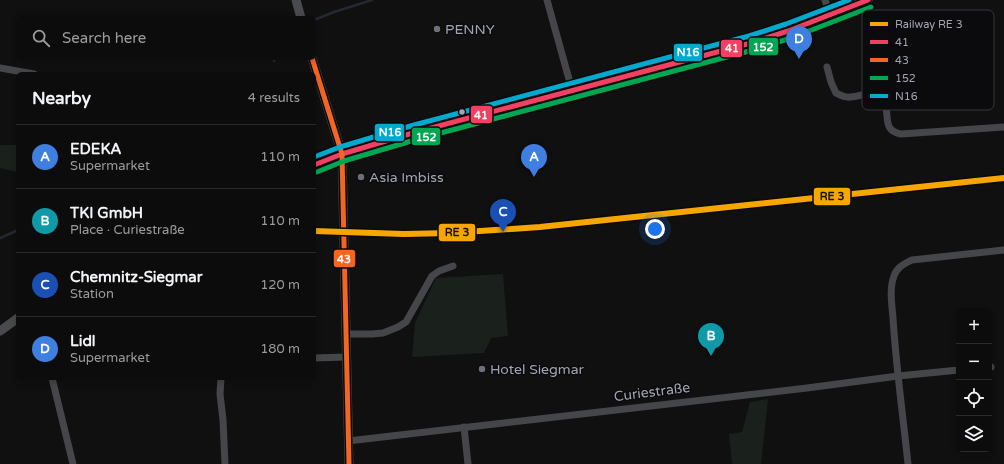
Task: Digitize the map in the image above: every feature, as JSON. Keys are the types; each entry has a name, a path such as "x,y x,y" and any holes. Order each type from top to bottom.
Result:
{"main road":[{"path":"296,0 300,16"},
{"path":"316,164 342,154 416,132 788,32 868,0"},
{"path":"313,60 342,154 349,464"},
{"path":"0,331 16,319"}],"street":[{"path":"547,0 572,90"},
{"path":"826,0 830,14"},
{"path":"828,67 836,93 843,97 851,97 862,94"},
{"path":"0,68 23,72"},
{"path":"885,110 888,127 891,131 901,134 1004,127"},
{"path":"908,464 894,334 892,293 893,277 902,265 920,258 1004,250"},
{"path":"346,334 383,333 406,322 432,276 439,271 452,266"},
{"path":"316,358 346,357"},
{"name":"Curiestraße","path":"348,441 956,370"},
{"path":"52,380 73,464"},
{"path":"221,380 220,394 225,464"},
{"path":"464,427 468,464"}],"shaded area":[{"path":"0,145 16,145 16,172 0,168"},
{"path":"503,274 508,336 491,338 484,353 412,357 415,323 436,278"},
{"path":"768,399 761,464 732,464 729,434 742,432 750,402"}],"waterway":[{"path":"316,19 372,0"},
{"path":"0,238 16,231"}],"transit line":[{"name":"N16","path":"316,156 340,147 414,125 749,36 786,24 849,0"},
{"name":"41","path":"316,164 342,154 416,132 751,43 788,31 868,0"},
{"name":"152","path":"863,10 871,7"},
{"name":"152","path":"317,172 344,161 418,139 753,50 791,38 862,10"},
{"name":"43","path":"313,60 342,154 349,464"},
{"path":"316,231 404,234 450,233 540,227 1004,178"}],"place":[{"name":"PENNY","path":"437,29"},
{"name":"Lidl","path":"799,59"},
{"name":"Asia Imbiss","path":"361,177"},
{"name":"EDEKA","path":"534,177"},
{"name":"Chemnitz-Siegmar","path":"503,232"},
{"name":"TKI GmbH","path":"711,356"},
{"name":"Hotel Siegmar","path":"482,369"}]}
